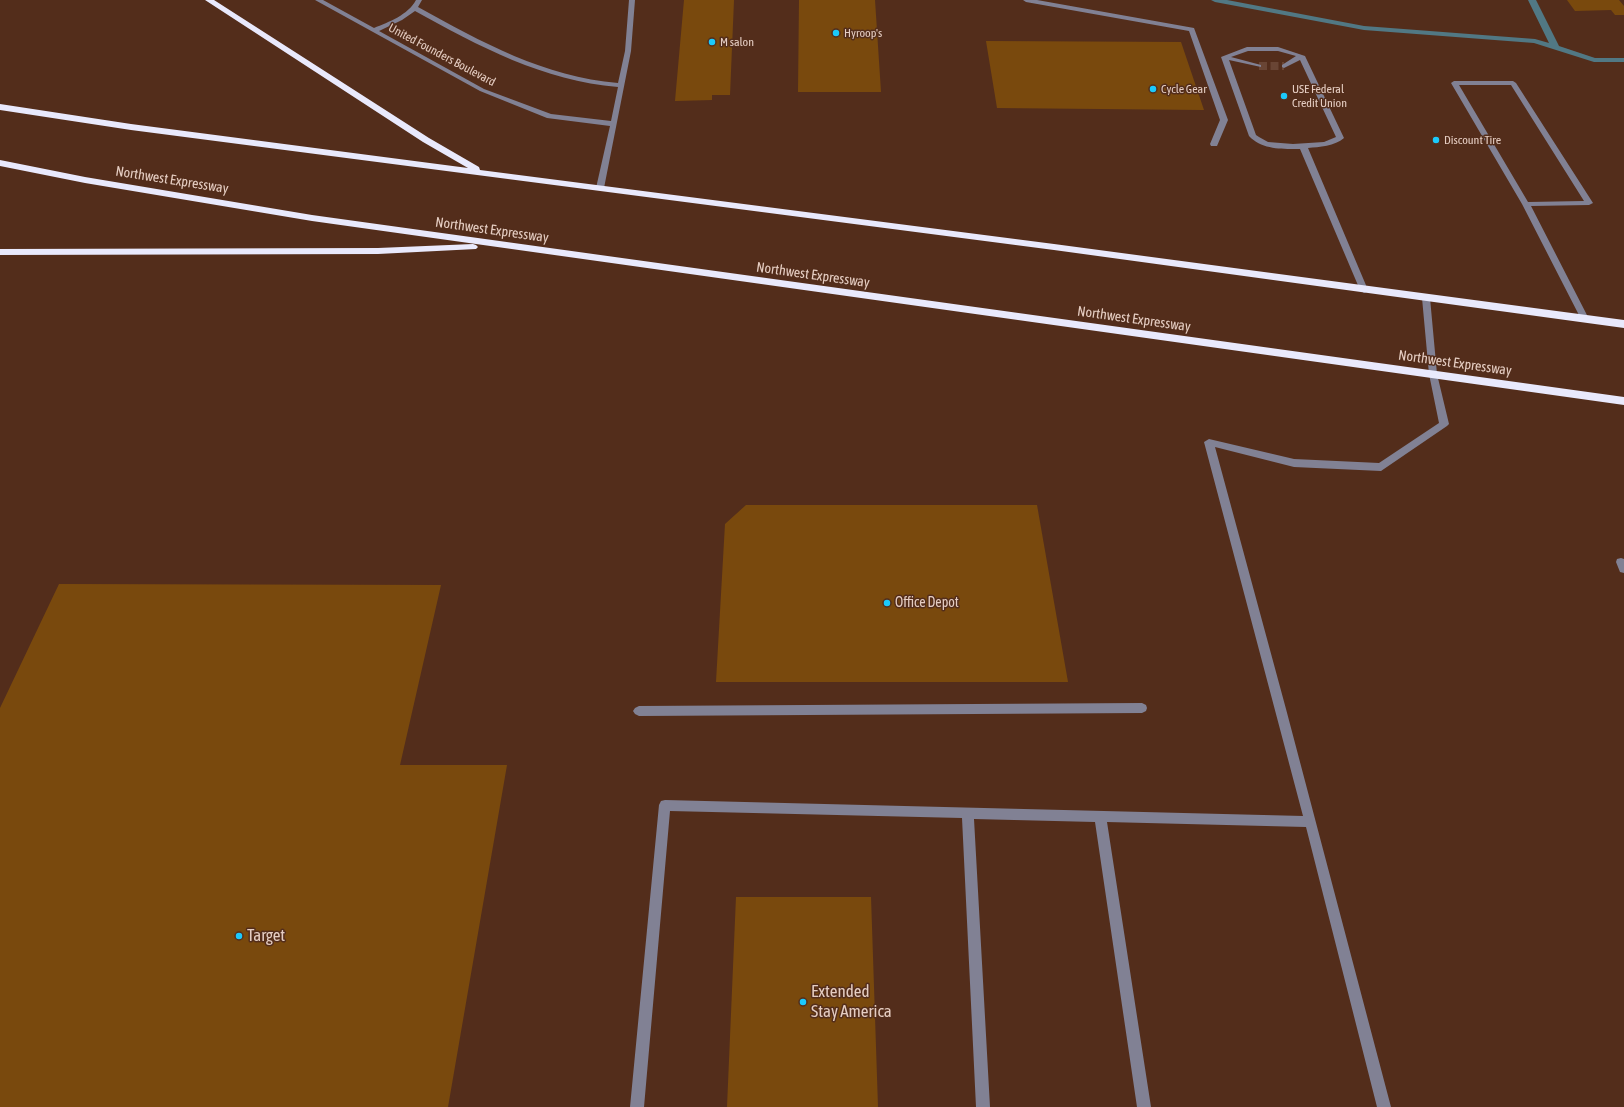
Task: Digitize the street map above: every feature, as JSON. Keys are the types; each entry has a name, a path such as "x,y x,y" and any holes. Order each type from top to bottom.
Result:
{"highway":[{"path":"208,0 426,140 482,173"},
{"path":"0,107 131,127 1054,247 1624,324"},
{"name":"Northwest Expressway","path":"0,163 85,180 312,218 504,246 1624,401"},
{"path":"0,252 378,251 504,246"}],"street":[{"name":"United Founders Boulevard","path":"318,0 482,90 550,116 614,124"},
{"path":"332,9 337,0"},
{"path":"374,31 410,12 419,0"},
{"path":"600,188 628,51 632,0"},
{"path":"1026,0 1192,30 1224,120 1214,144"},
{"path":"414,8 519,62 592,82 622,85"},
{"path":"1247,49 1278,49 1302,56 1340,138 1334,143 1303,146 1274,145 1258,140 1253,136 1224,57 1247,49"},
{"path":"1284,66 1302,56"},
{"path":"1224,57 1259,66"},
{"path":"1526,204 1589,203 1513,83 1454,82 1526,204 1585,319"},
{"path":"1303,146 1364,290"},
{"path":"1384,1107 1209,442 1294,463 1381,467 1444,424 1433,374 1426,298"},
{"path":"639,711 1142,708"},
{"path":"637,1107 665,805 1310,822"},
{"path":"968,813 983,1107"},
{"path":"1100,817 1144,1107"}],"building":[{"path":"684,0 734,0 730,95 712,95 712,100 675,101"},
{"path":"799,0 875,0 881,92 798,92"},
{"path":"1567,0 1619,0 1624,6 1624,15 1615,15 1611,10 1575,11"},
{"path":"986,41 1181,42 1204,110 997,108"},
{"name":"Office Depot","path":"746,505 1037,505 1068,682 716,682 725,524"},
{"name":"Target","path":"59,584 441,585 400,765 507,765 448,1107 0,1107 0,708"},
{"name":"Extended Stay America","path":"736,897 871,897 878,1107 727,1107"}],"waterway":[{"path":"1215,0 1364,28 1535,41 1556,48"},
{"path":"1532,0 1556,48"},
{"path":"1556,48 1594,60 1624,60"}],"tunnel":[{"path":"1259,66 1284,66"}],"place":[{"name":"Hyroop's","path":"836,33"},
{"name":"M salon","path":"712,42"},
{"name":"Cycle Gear","path":"1153,89"},
{"name":"USE Federal Credit Union","path":"1284,96"},
{"name":"Discount Tire","path":"1436,140"},
{"name":"Office Depot","path":"887,603"},
{"name":"Target","path":"239,936"},
{"name":"Extended Stay America","path":"803,1002"}]}
